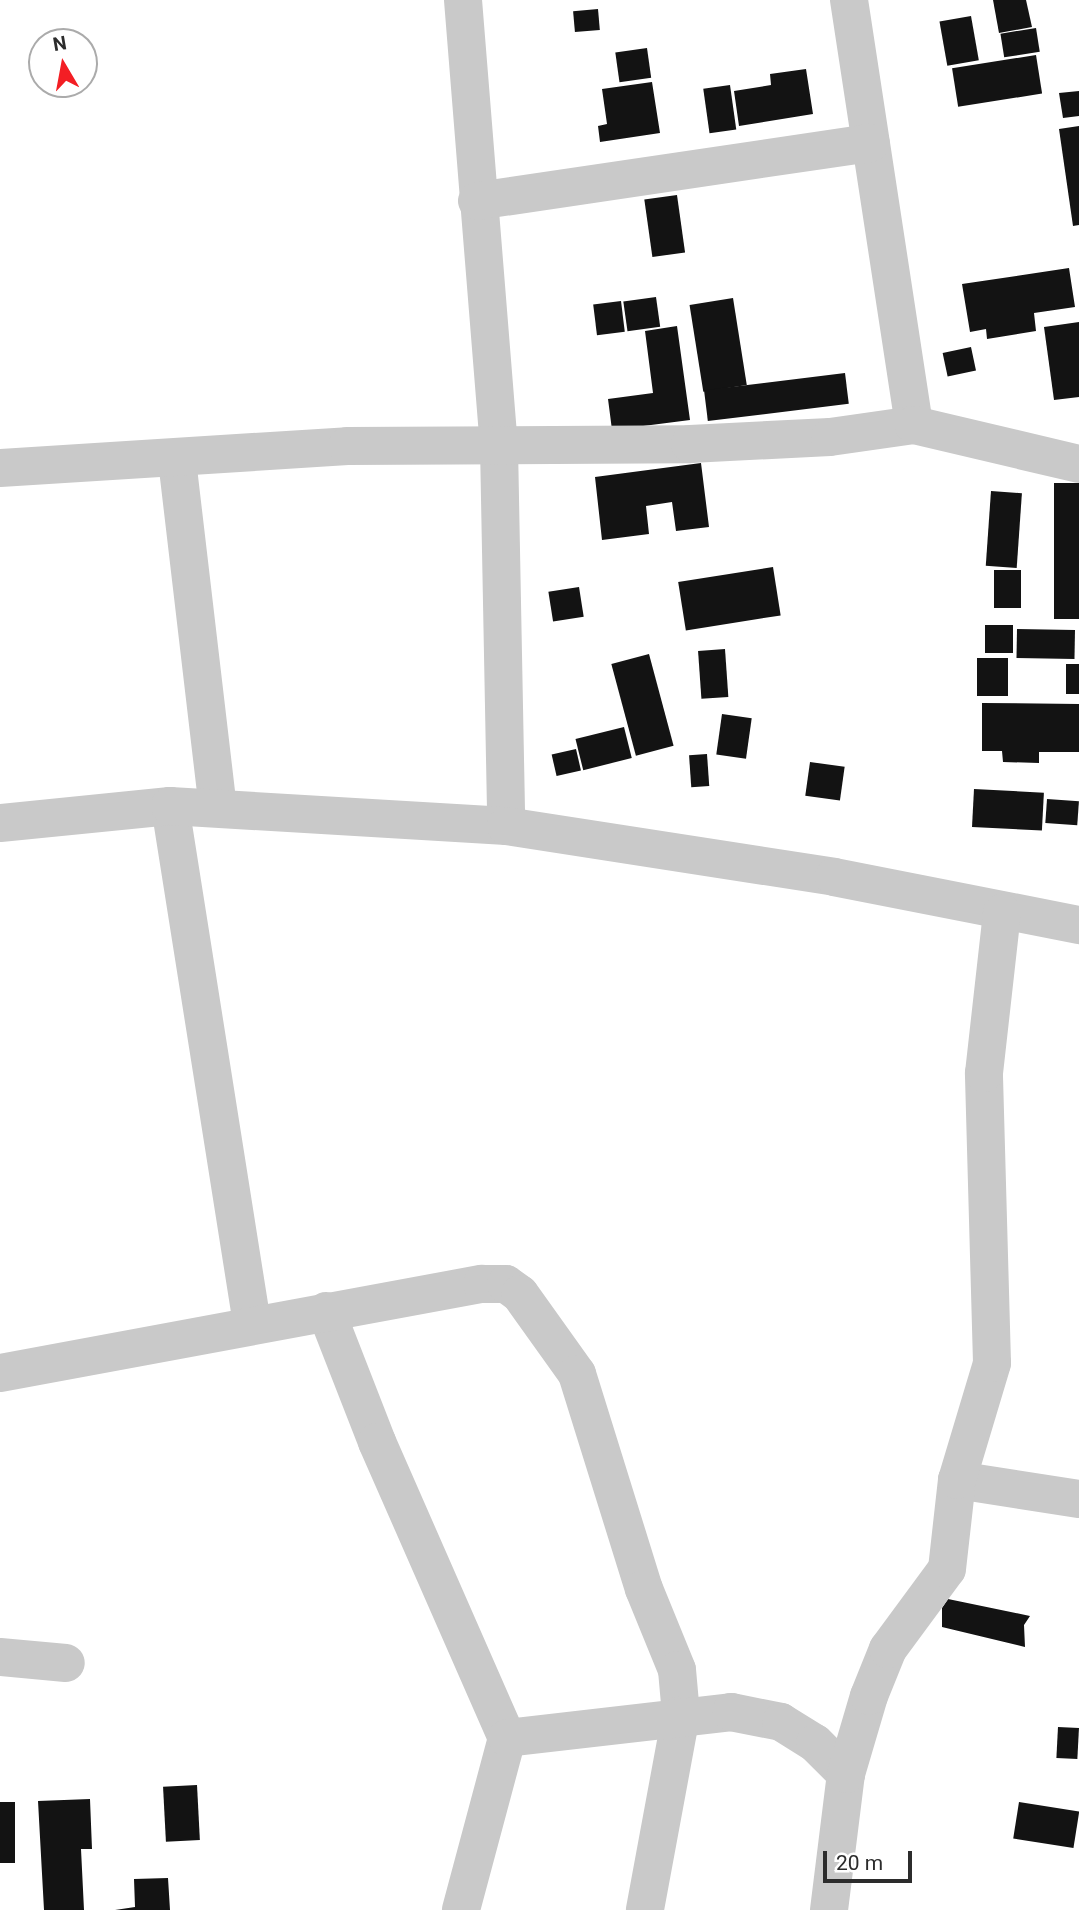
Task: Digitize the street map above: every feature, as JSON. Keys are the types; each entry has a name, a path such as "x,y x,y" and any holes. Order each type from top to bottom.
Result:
{"street":[{"path":"463,0 477,201 499,446 506,826"},
{"path":"849,0 914,425"},
{"path":"477,201 871,143"},
{"path":"0,468 177,460 347,446 499,446 816,438 914,425 1079,464"},
{"path":"177,460 218,807"},
{"path":"170,806 252,1324"},
{"path":"0,823 170,806 506,826 834,877 1002,913 1079,925"},
{"path":"830,1910 846,1774 888,1649 947,1569 957,1480 992,1363 984,1073 1002,913"},
{"path":"0,1373 252,1324 482,1284 506,1284 520,1294 577,1374 632,1553 677,1670 681,1715 645,1910"},
{"path":"326,1311 377,1442 507,1738 461,1910"},
{"path":"957,1480 1079,1499"},
{"path":"0,1657 66,1662"},
{"path":"507,1738 681,1715 732,1712 781,1722 815,1743 846,1774"}],"building":[{"path":"993,0 1026,0 1032,27 999,33"},
{"path":"598,9 600,30 575,32 573,11"},
{"path":"971,16 979,60 947,66 939,22"},
{"path":"1036,28 1040,52 1004,57 1000,34"},
{"path":"647,48 651,78 619,82 615,52"},
{"path":"1036,55 1042,94 958,107 952,68"},
{"path":"806,69 813,114 739,126 734,91 771,85 770,74"},
{"path":"652,82 660,133 600,142 598,126 607,124 602,89"},
{"path":"730,85 736,130 710,133 703,89"},
{"path":"1079,91 1079,116 1063,118 1059,93"},
{"path":"1079,126 1079,225 1073,226 1059,129"},
{"path":"677,195 685,252 652,257 644,200"},
{"path":"1069,268 1075,307 1034,313 1036,331 987,339 986,329 970,332 962,284"},
{"path":"656,297 660,327 627,331 623,302"},
{"path":"733,298 747,385 703,392 690,305"},
{"path":"621,301 625,332 597,335 593,304"},
{"path":"1079,322 1079,397 1054,400 1044,327"},
{"path":"677,326 690,420 612,430 608,399 653,393 645,331"},
{"path":"971,347 976,370 948,377 943,353"},
{"path":"845,373 849,404 708,421 704,390"},
{"path":"701,463 709,527 676,531 672,502 646,506 649,534 602,540 595,477"},
{"path":"1054,483 1079,483 1079,619 1054,619"},
{"path":"991,491 1022,493 1017,568 986,566"},
{"path":"773,567 781,615 686,630 678,582"},
{"path":"994,570 1021,570 1021,608 994,608"},
{"path":"579,587 584,617 553,621 548,592"},
{"path":"985,625 1013,625 1013,653 985,653"},
{"path":"1017,629 1075,630 1074,659 1016,658"},
{"path":"725,649 728,697 701,699 698,651"},
{"path":"649,654 674,746 636,756 611,664"},
{"path":"977,658 1008,658 1008,696 977,696"},
{"path":"1066,664 1079,664 1079,694 1066,694"},
{"path":"982,703 1079,704 1079,752 1039,752 1039,763 1003,762 1002,751 982,751"},
{"path":"722,714 752,718 746,759 716,755"},
{"path":"624,727 632,758 583,770 575,739"},
{"path":"576,749 581,770 557,776 552,755"},
{"path":"707,754 709,786 691,787 689,755"},
{"path":"810,762 845,767 840,801 805,796"},
{"path":"974,789 1044,793 1042,831 972,827"},
{"path":"1047,799 1079,801 1077,825 1045,823"},
{"path":"948,1599 1030,1616 1024,1625 1025,1647 942,1627 942,1608"},
{"path":"1058,1727 1079,1728 1077,1759 1056,1758"},
{"path":"197,1785 200,1840 166,1842 163,1787"},
{"path":"90,1799 92,1849 81,1849 84,1910 44,1910 38,1801"},
{"path":"0,1802 15,1802 15,1863 0,1863"},
{"path":"1019,1802 1079,1812 1073,1848 1013,1839"},
{"path":"168,1878 170,1910 115,1910 135,1907 134,1879"}]}
